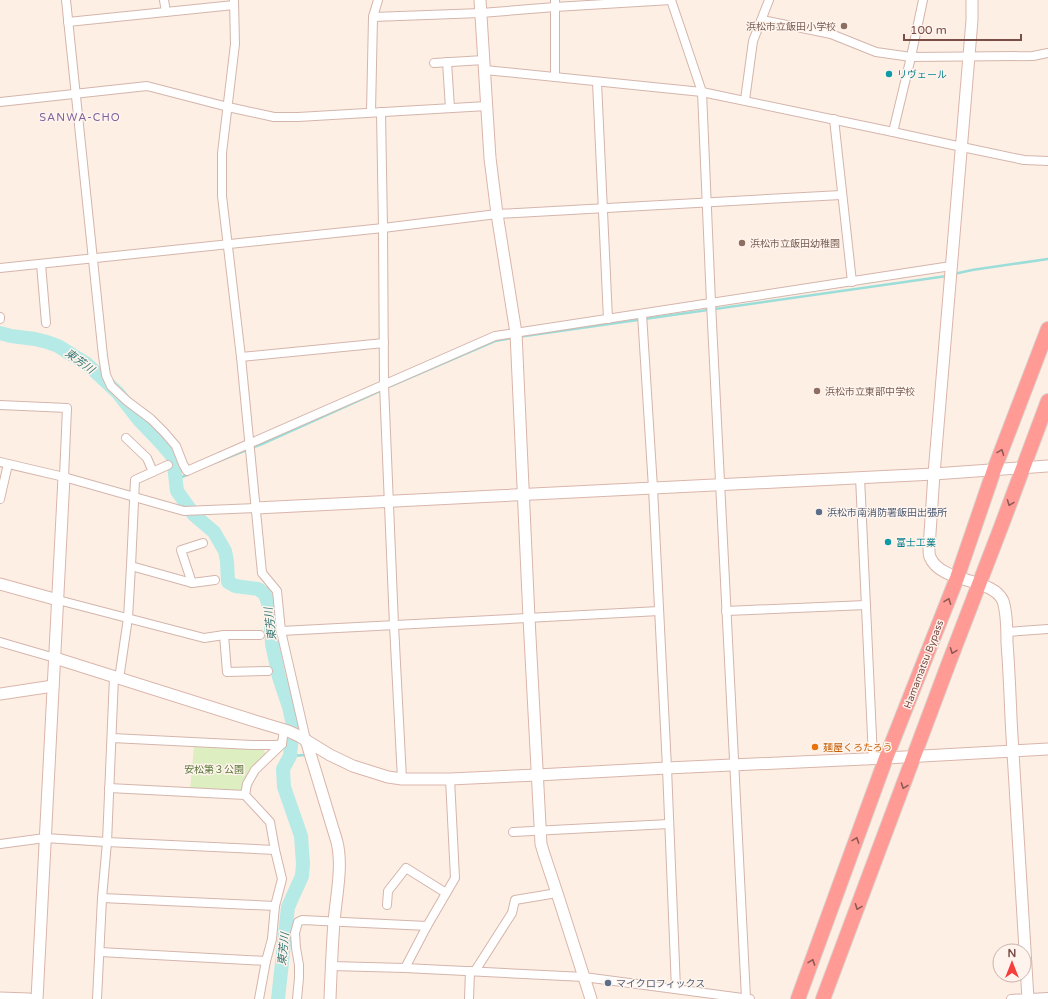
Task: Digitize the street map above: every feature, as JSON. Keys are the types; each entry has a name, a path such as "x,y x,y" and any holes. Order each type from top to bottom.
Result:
{"highway":[{"name":"Hamamatsu Bypass","path":"798,999 880,758 957,578 994,470 1048,329"},
{"path":"823,999 1048,401"}],"street":[{"path":"66,0 106,374 111,386 127,401 151,419 176,446 187,471 495,336 951,266"},
{"path":"164,0 166,12"},
{"path":"371,112 373,17 378,0"},
{"path":"480,0 490,158 496,214 516,333 541,844 591,999"},
{"path":"332,966 584,977 676,988 748,999 726,611 702,92 671,0 555,3 481,13 373,17"},
{"path":"745,100 753,41 769,0"},
{"path":"893,132 923,0"},
{"path":"972,0 962,147 951,266 929,548 930,558 940,569 957,578 979,584 997,593 1003,601 1005,610 1028,998"},
{"path":"68,22 166,12 234,2 235,44 222,152 222,196 241,357 262,573 277,591 280,631 303,738 340,852 334,922 330,999"},
{"path":"555,3 555,77"},
{"path":"762,20 831,34 876,52 911,57 1033,56 1048,54"},
{"path":"447,62 450,108"},
{"path":"434,63 447,62 485,65 555,77 702,92 1024,160 1048,161"},
{"path":"597,82 608,319"},
{"path":"0,102 147,86 274,117 298,117 487,106"},
{"path":"381,112 384,385 402,779"},
{"path":"834,119 852,282"},
{"path":"0,268 383,228 496,214 842,196"},
{"path":"40,264 46,322"},
{"path":"642,314 653,488 676,988"},
{"path":"241,357 384,343"},
{"path":"0,405 67,408 37,999"},
{"path":"126,438 147,458 153,472"},
{"path":"0,499 4,463 64,477 184,511 934,474 1048,466"},
{"path":"97,999 112,738 117,678 128,618 135,480 168,465"},
{"path":"860,477 866,605 880,758"},
{"path":"192,583 181,550 203,543"},
{"path":"131,566 192,583 215,580"},
{"path":"0,584 204,638 224,635 260,635"},
{"path":"726,611 866,605"},
{"path":"280,631 659,611"},
{"path":"1007,632 1048,629"},
{"path":"224,635 227,672 268,671"},
{"path":"0,642 286,730 353,766 388,777 402,779 537,776 1048,749"},
{"path":"0,694 53,686"},
{"path":"245,795 247,784 255,770 282,744 286,730"},
{"path":"112,738 276,746 282,744"},
{"path":"405,968 455,878 450,779"},
{"path":"109,788 245,795 270,822 282,879 275,906 272,939 266,961 259,999"},
{"path":"513,832 669,824"},
{"path":"0,844 45,838 275,850"},
{"path":"387,905 388,891 406,868 446,893"},
{"path":"469,999 472,971 512,913 515,900 557,893"},
{"path":"102,898 275,906"},
{"path":"297,999 299,966 296,948 296,933 298,922 302,920 427,926"},
{"path":"100,952 266,961"},
{"path":"1011,999 1048,997"},
{"path":"0,998 29,999"}],"green space":[{"name":"安松第３公園","path":"194,747 263,749 266,754 242,792 190,789"}],"waterway":[{"path":"954,274 1048,259"},
{"path":"518,337 947,276"},
{"name":"東芳川","path":"0,333 35,339 58,346 87,364 118,393 139,420 173,457 177,491 194,515 214,532 225,551 228,582 235,586 258,589 265,594 270,609 272,644 279,677 293,725 290,756 283,769 284,787 301,836 303,864 302,876 288,907 278,999"},
{"path":"386,388 495,341 513,338"},
{"path":"214,463 262,444 382,390"},
{"path":"175,480 189,474"},
{"path":"290,756 306,755"}],"place":[{"name":"浜松市立飯田小学校","path":"844,26"},
{"name":"リヴェール","path":"889,74"},
{"name":"浜松市立飯田幼稚園","path":"742,243"},
{"name":"浜松市立東部中学校","path":"817,391"},
{"name":"浜松市南消防署飯田出張所","path":"819,512"},
{"name":"富士工業","path":"888,542"},
{"name":"麺屋くろたろう","path":"815,747"},
{"name":"マイクロフィックス","path":"608,983"}],"district":[{"name":"SANWA-CHO","path":"80,117"}]}
